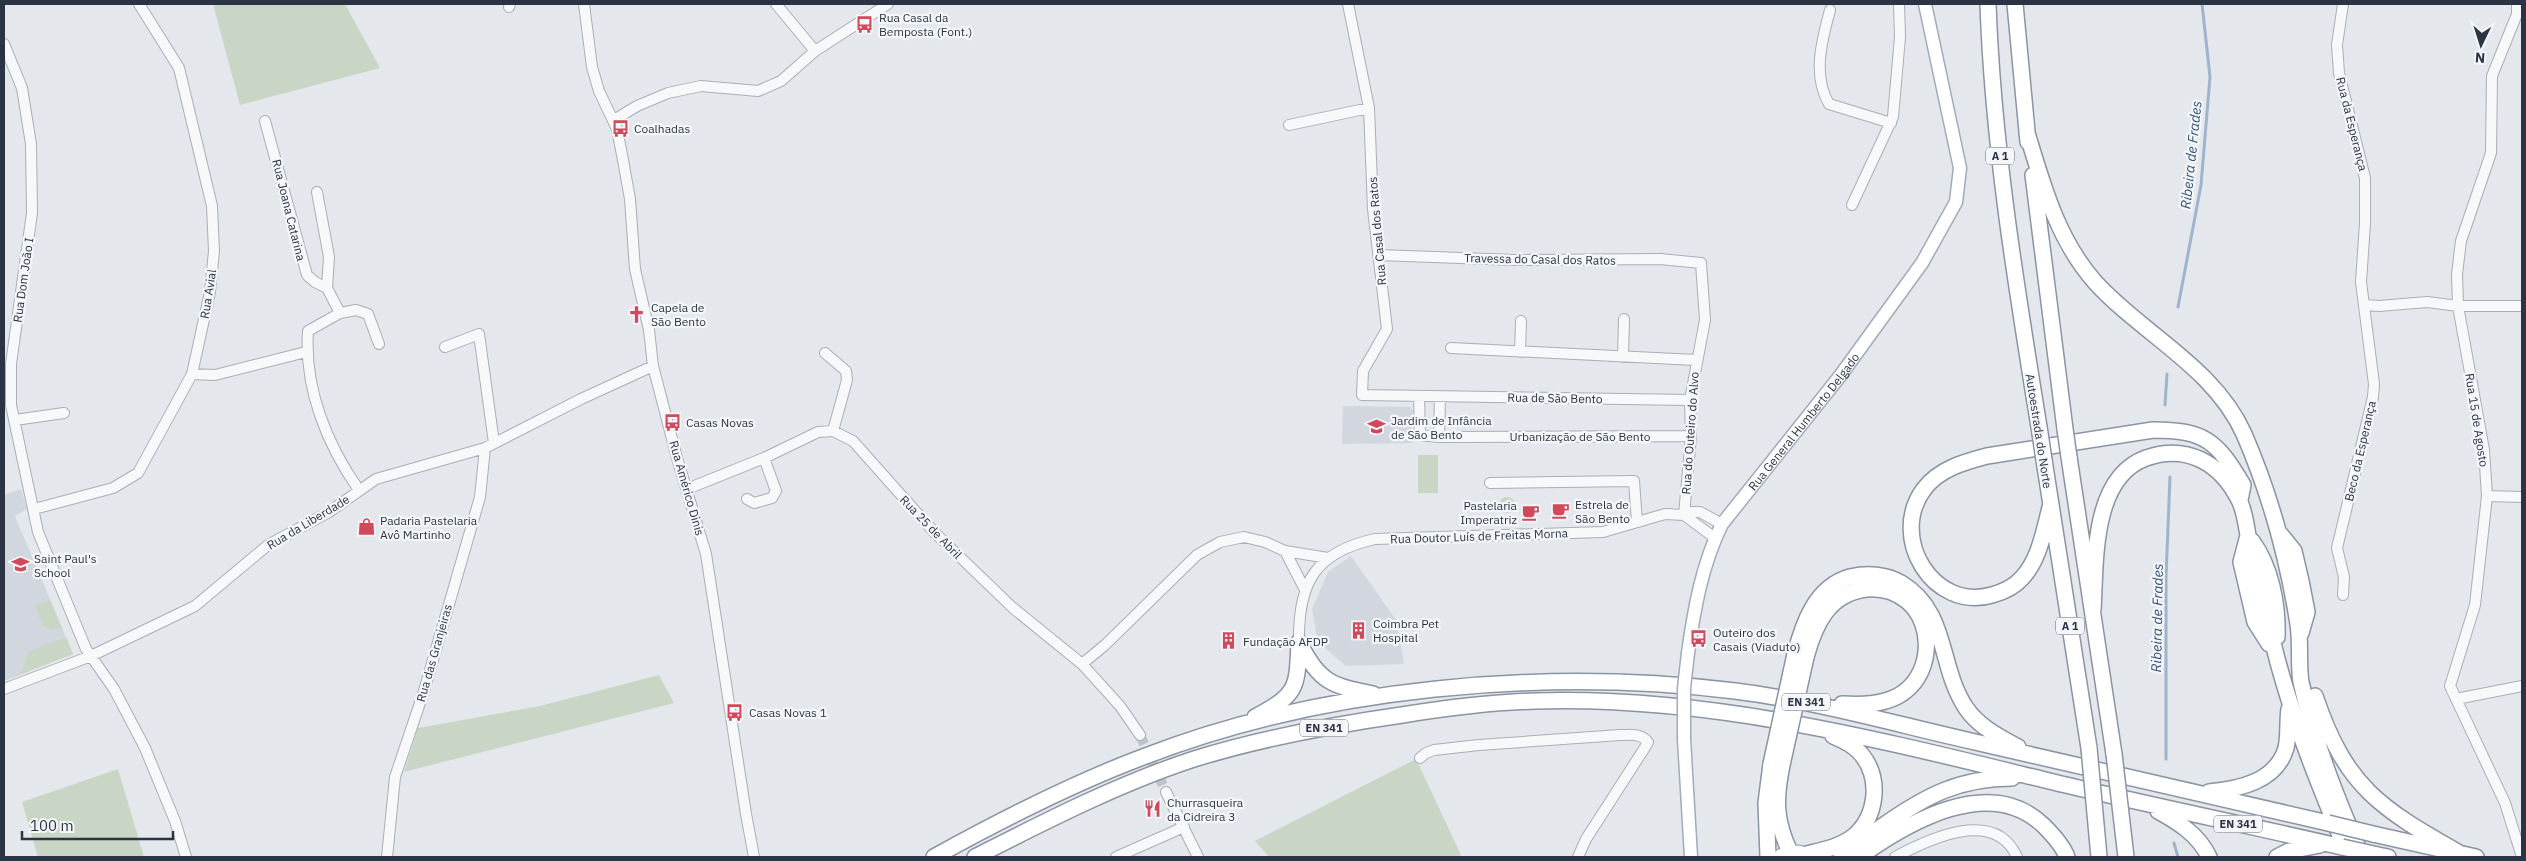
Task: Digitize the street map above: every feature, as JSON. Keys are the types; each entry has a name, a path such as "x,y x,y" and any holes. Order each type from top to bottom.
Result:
{"highway":[{"name":"Autoestrada do Norte","path":"1988,4 1990,72 2019,308 2089,748 2099,857"},
{"name":"Autoestrada do Norte","path":"2015,4 2027,132 2065,429 2114,754 2126,857"},
{"path":"2027,132 2047,198 2063,234 2078,258 2094,280 2117,304 2183,359 2208,383 2226,405 2243,432 2259,472 2277,530 2290,584 2300,641 2300,680 2324,762 2362,857"},
{"path":"2051,504 2042,540 2032,563 2021,579 2002,593 1985,597 1964,597 1947,591 1920,566 1913,549 1911,529 1914,508 1921,496 1939,475 1960,463 1987,456 2152,430 2174,430 2195,434 2222,451 2243,485 2240,500 2289,702 2341,849 2289,851 2277,857"},
{"path":"2093,610 2098,532 2102,511 2110,491 2124,473 2139,461 2157,454 2174,452 2189,454 2212,467 2240,500"},
{"path":"1768,857 1766,803 1777,764 1801,656 1807,617 1817,599 1831,587 1847,578 1862,574 1880,575 1896,580 1915,591 1928,607 1939,632 1950,676 1957,694 1968,710 2001,738 2037,757"},
{"path":"1801,656 1828,607 1840,597 1854,590 1873,588 1891,591 1907,601 1920,618 1926,636 1927,652 1922,670 1912,685 1899,696 1882,702 1860,705 1810,703"},
{"path":"1299,642 1310,664 1324,679 1347,689 1382,696"},
{"path":"1234,728 1281,703 1290,695 1297,682 1299,642"},
{"path":"2301,659 2325,725 2336,749 2352,774 2387,810 2461,854"},
{"name":"EN 341","path":"934,857 1041,802 1141,757 1234,728 1306,710 1382,696 1478,686 1571,681 1694,687 1810,703 2476,857"},
{"name":"EN 341","path":"975,857 1049,820 1148,776 1192,760 1284,735 1358,721 1437,710 1543,701 1615,702 1696,708 1806,725 1874,738 2048,781 2341,849 2383,856"},
{"path":"2197,793 2244,786 2261,779 2274,768 2286,749 2289,702"},
{"path":"1806,725 1835,737 1862,754 1874,780 1874,797 1870,813 1854,835 1828,849 1809,856"},
{"path":"1777,764 1777,816 1782,834 1784,855"},
{"path":"1841,857 1860,841 1912,805 1951,787 1992,778 2048,781"},
{"path":"1859,857 1908,825 1931,814 1978,803 2002,805 2021,810 2038,820 2052,833 2067,857"},
{"path":"2146,804 2186,828 2198,840 2209,857"}],"main road":[{"name":"Rua General Humberto Delgado","path":"1690,857 1684,739 1684,688 1693,617 1715,538 1722,524 1840,376 1922,263 1956,202 1960,168 1925,4"},
{"path":"1784,855 1809,856"}],"street":[{"name":"Rua Avial","path":"34,509 113,488 138,473 192,374 210,292 214,251 212,206 179,68 139,4"},
{"name":"Rua Américo Dinis","path":"584,4 592,67 599,91 614,120 630,199 636,269 649,330 653,366 706,554 754,857"},
{"path":"776,4 815,51"},
{"path":"614,120 637,106 668,93 701,86 758,91 781,80 815,51 888,4"},
{"name":"Rua Casal dos Ratos","path":"1348,4 1368,108 1373,209 1387,329 1362,370 1362,396 1419,396"},
{"path":"1852,205 1891,123 1897,92 1900,37 1898,4"},
{"name":"Rua da Esperança","path":"2343,4 2337,45 2338,73 2365,178 2365,224 2361,282 2364,305"},
{"name":"Rua 15 de Agosto","path":"2517,4 2517,14 2492,76 2492,153 2461,241 2456,274 2458,306 2484,450 2487,496 2475,604 2450,686 2505,803 2522,855"},
{"path":"1830,10 1822,46 1820,72 1823,93 1830,104 1891,123"},
{"name":"Rua Dom João I","path":"4,44 22,88 31,144 32,214 11,364 11,405 38,532 86,649 114,689 145,748 175,821 186,857"},
{"path":"1289,125 1368,108"},
{"name":"Rua Joana Catarina","path":"265,121 307,275 315,282 328,288"},
{"path":"317,192 330,257 328,288 340,312"},
{"name":"Travessa do Casal dos Ratos","path":"1379,255 1514,260 1660,259 1701,263"},
{"name":"Rua do Outeiro do Alvo","path":"1684,515 1691,436 1690,400 1705,320 1701,263"},
{"path":"2364,305 2378,306 2427,302 2458,306 2522,306"},
{"name":"Beco da Esperança","path":"2343,596 2344,578 2337,548 2373,397 2374,384 2364,305"},
{"path":"359,490 342,465 326,431 314,398 306,352 308,331 340,312 356,310 368,314 379,344"},
{"path":"1623,357 1624,319"},
{"path":"1520,352 1521,321"},
{"name":"Rua das Granjeiras","path":"387,857 394,777 424,691 480,497 490,446 479,334 445,347"},
{"path":"1451,348 1696,360"},
{"path":"192,374 215,375 306,352"},
{"path":"687,489 764,458 818,432 833,431 847,380 846,371 824,353"},
{"name":"Rua da Liberdade","path":"4,689 91,656 195,606 268,546 330,512 376,479 490,446 581,399 653,366"},
{"name":"Rua de São Bento","path":"1419,396 1690,400"},
{"name":"Urbanização de São Bento","path":"1419,396 1420,435 1439,437 1691,436"},
{"path":"1439,437 1440,396"},
{"path":"15,420 64,413"},
{"name":"Rua 25 de Abril","path":"833,431 853,442 934,532 1013,608 1082,664 1120,706 1140,736"},
{"path":"747,499 754,503 772,498 776,491 764,458"},
{"path":"1490,484 1634,481 1637,522"},
{"path":"2487,496 2522,497"},
{"name":"Rua Doutor Luís de Freitas Morna","path":"1299,642 1299,616 1305,590 1310,579 1328,558 1351,544 1375,539 1603,532 1665,514 1684,515 1700,512 1722,524"},
{"path":"1684,515 1715,538"},
{"path":"1082,664 1105,645 1197,555 1220,542 1244,537 1265,542 1285,550 1328,558"},
{"path":"1285,550 1305,590"},
{"path":"1296,570 1298,559 1306,554"},
{"path":"2456,699 2522,686"},
{"path":"1420,758 1434,750 1479,745 1620,735 1645,738 1648,742 1586,839 1578,857"},
{"path":"1166,792 1198,857"},
{"path":"1116,857 1184,827"},
{"path":"1895,857 1926,841 1961,831 1991,832 2012,845 2017,857"}],"shaded area":[{"name":"Jardim de Infância de São Bento","path":"1343,406 1410,407 1413,411 1412,443 1342,444"},
{"name":"Saint Paul's School","path":"21,489 27,509 15,516 73,654 4,681 4,495"},
{"path":"1351,556 1396,620 1404,664 1346,666 1318,642 1312,609 1328,572"}],"green space":[{"path":"213,4 345,4 380,68 240,105"},
{"path":"1418,455 1438,455 1438,493 1418,493"},
{"path":"1507,497 1513,499 1515,505 1513,511 1507,513 1501,511 1499,505 1501,499"},
{"path":"50,600 62,628 52,630 42,625 35,605"},
{"path":"63,638 67,639 73,654 14,677 22,671 28,652"},
{"path":"659,675 674,703 404,772 418,728 540,706"},
{"path":"1416,759 1461,855 1458,857 1269,857 1255,841"},
{"path":"118,769 144,857 38,857 22,802"}],"waterway":[{"name":"Ribeira de Frades","path":"2178,307 2201,185 2210,77 2202,4"},
{"name":"Ribeira de Frades","path":"2165,405 2167,374"},
{"name":"Ribeira de Frades","path":"2166,759 2166,577 2170,477"},
{"name":"Ribeira de Frades","path":"2174,843 2178,857"}],"tunnel":[{"path":"1140,735 1166,792"}],"place":[{"name":"Rua Casal da Bemposta (Font.)","path":"865,24"},
{"name":"Coalhadas","path":"620,128"},
{"name":"Capela de São Bento","path":"637,314"},
{"name":"Casas Novas","path":"672,422"},
{"name":"Jardim de Infância de São Bento","path":"1377,427"},
{"name":"Estrela de São Bento","path":"1561,511"},
{"name":"Pastelaria Imperatriz","path":"1531,512"},
{"name":"Padaria Pastelaria Avô Martinho","path":"366,527"},
{"name":"Saint Paul's School","path":"20,565"},
{"name":"Coimbra Pet Hospital","path":"1359,630"},
{"name":"Outeiro dos Casais (Viaduto)","path":"1699,639"},
{"name":"Fundação AFDP","path":"1229,641"},
{"name":"Casas Novas 1","path":"735,712"},
{"name":"Churrasqueira da Cidreira 3","path":"1153,809"}]}
